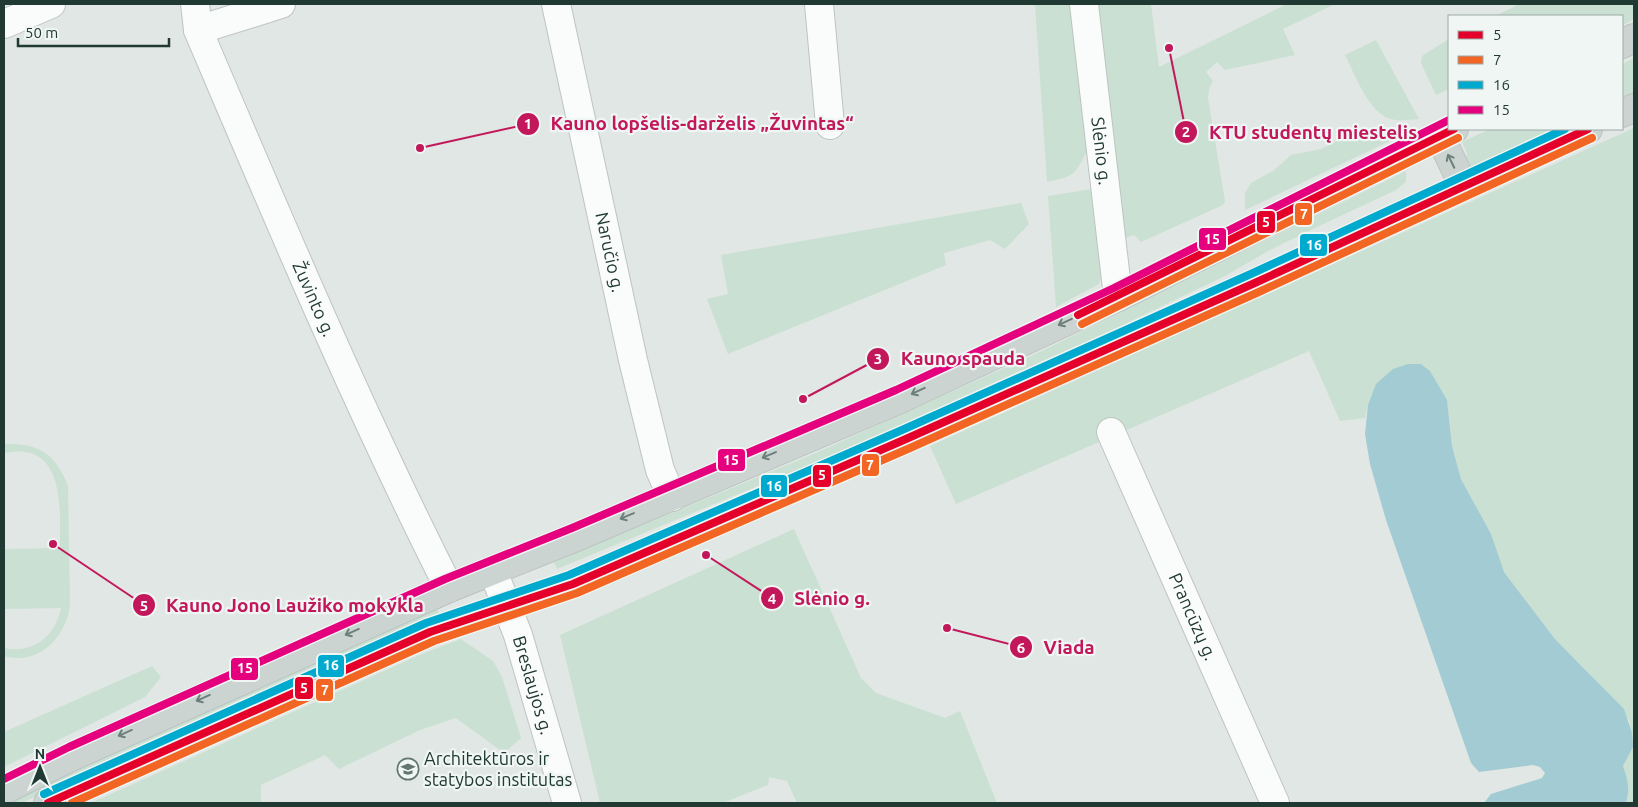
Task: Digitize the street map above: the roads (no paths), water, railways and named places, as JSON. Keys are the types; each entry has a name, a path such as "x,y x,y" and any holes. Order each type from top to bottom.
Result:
{"main road":[{"path":"48,803 430,632 573,584 906,439 1257,282 1463,185 1586,130"},
{"path":"4,790 73,756 449,588 672,497 900,399 1118,297 1447,132 1463,185"}],"street":[{"path":"4,24 50,4"},
{"name":"Žuvinto g.","path":"195,4 198,30 288,241 411,512 449,588"},
{"path":"198,30 281,4"},
{"name":"Naručio g.","path":"556,4 633,360 660,470 672,497"},
{"path":"819,4 830,125"},
{"name":"Slėnio g.","path":"1084,4 1118,297"},
{"name":"Prancūzų g.","path":"1111,432 1275,803"},
{"name":"Breslaujos g.","path":"493,571 508,606 567,803"}],"water":[{"path":"1408,364 1421,364 1430,371 1447,400 1452,446 1461,479 1491,534 1504,572 1555,639 1624,709 1632,733 1633,747 1623,766 1628,784 1626,803 1484,803 1491,794 1542,778 1545,773 1540,767 1533,765 1479,772 1471,763 1386,520 1370,464 1365,434 1368,405 1376,384 1393,369"}],"place":[{"name":"KTU studentų miestelis","path":"1169,48"},
{"name":"Kauno lopšelis-darželis „Žuvintas“","path":"420,148"},
{"name":"Kauno spauda","path":"803,399"},
{"name":"Kauno Jono Laužiko mokykla","path":"53,544"},
{"name":"Slėnio g.","path":"706,555"},
{"name":"Viada","path":"947,628"},
{"name":"Architektūros ir statybos institutas","path":"408,769"}]}
